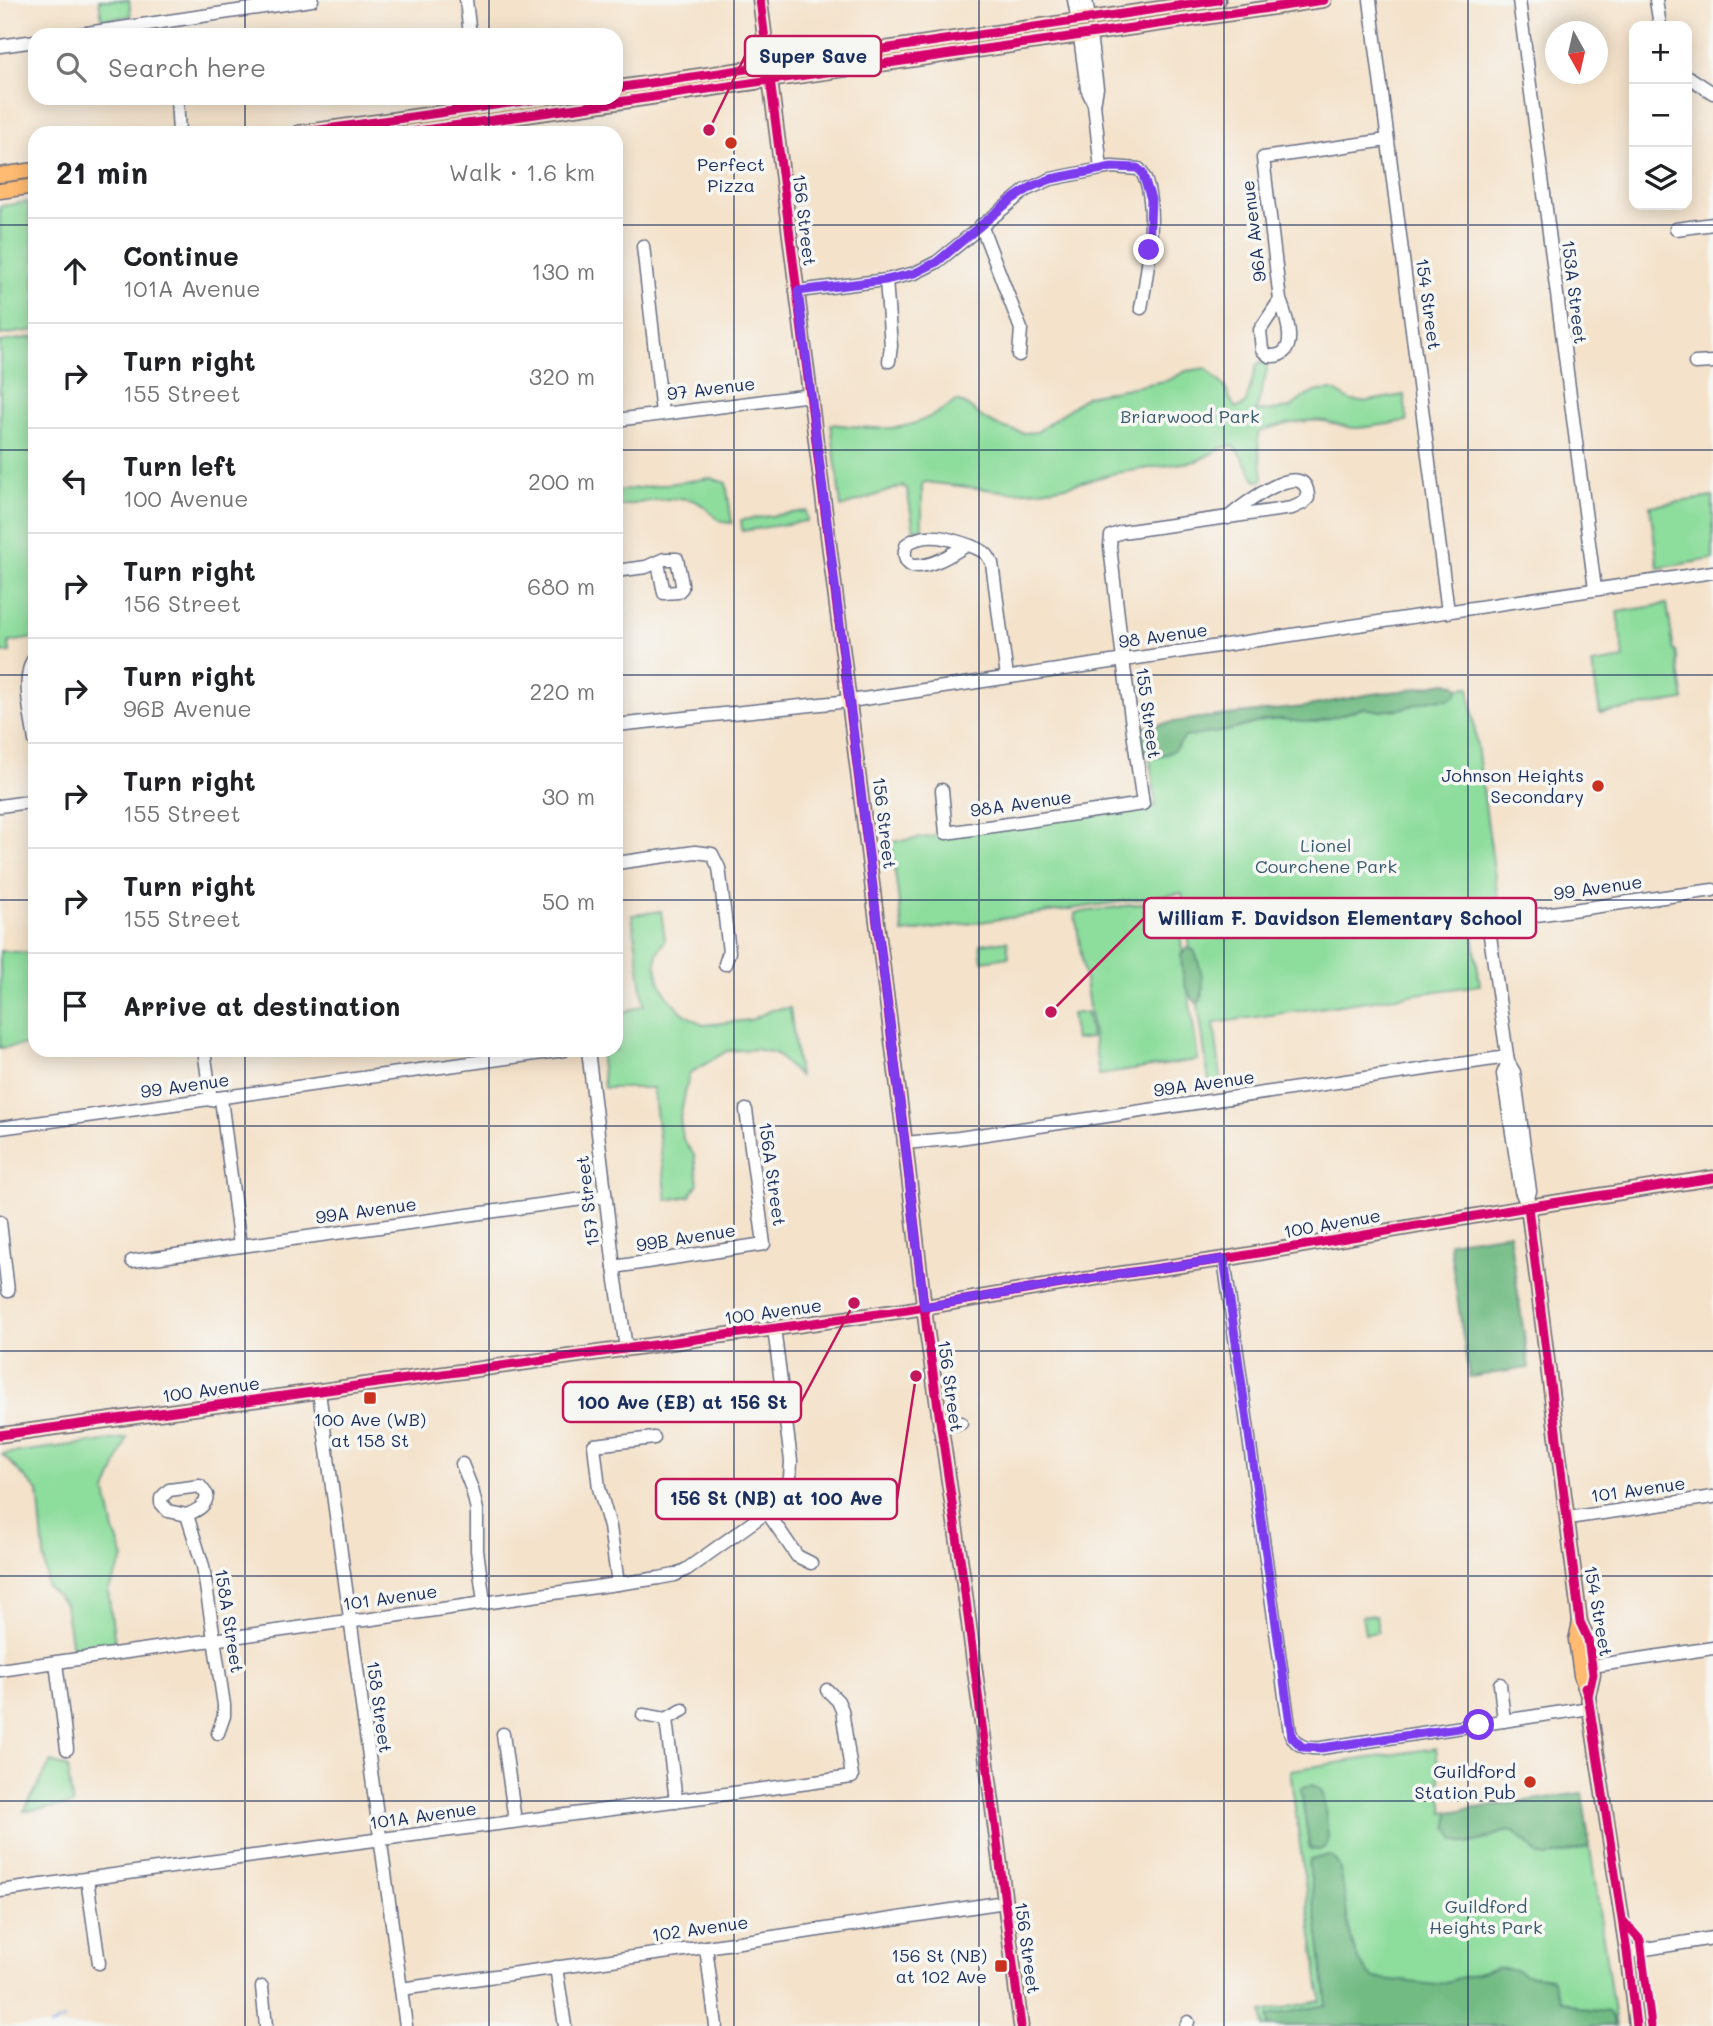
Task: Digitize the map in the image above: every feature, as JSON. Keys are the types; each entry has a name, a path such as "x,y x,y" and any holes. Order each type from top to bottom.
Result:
{"main road":[{"name":"156 Street","path":"760,0 939,1427 963,1578 1021,2026"},
{"path":"623,87 1218,0"},
{"path":"623,104 1324,0"},
{"path":"1085,36 1087,19"},
{"path":"339,126 463,105"},
{"path":"420,126 471,117 477,113 480,105"},
{"path":"487,126 619,105"},
{"path":"0,175 28,171"},
{"path":"0,191 28,187"},
{"name":"100 Avenue","path":"0,1435 924,1307 1224,1259 1527,1203 1713,1178"},
{"name":"154 Street","path":"1527,1203 1580,1622 1588,1639 1593,1674 1589,1702"},
{"name":"154 Street","path":"1580,1622 1576,1640 1581,1675 1589,1702 1636,2026"}],"street":[{"path":"169,28 312,0"},
{"path":"466,0 469,28"},
{"path":"1074,0 1087,19"},
{"path":"1086,0 1087,19"},
{"name":"154 Street","path":"1370,0 1448,612"},
{"name":"153A Street","path":"1519,0 1595,589"},
{"path":"1656,0 1659,21"},
{"path":"1085,36 1087,89 1094,104 1101,169"},
{"path":"0,46 28,41"},
{"path":"1692,79 1713,93"},
{"path":"177,105 179,126"},
{"name":"96A Avenue","path":"1280,300 1263,159 1387,140"},
{"path":"798,291 906,276 930,267 1011,200 1033,186 1051,179 1101,169 1139,169 1151,199 1149,250 1141,308"},
{"path":"1676,229 1713,224"},
{"path":"981,225 1021,329 1018,355"},
{"path":"643,246 662,413"},
{"path":"886,280 891,346 889,361"},
{"path":"1695,363 1713,362"},
{"name":"97 Avenue","path":"623,419 811,395"},
{"name":"155 Street","path":"1143,804 1122,660 1111,536 1122,532 1228,518 1292,508 1308,498 1308,491 1302,482 1293,481 1272,486 1251,498 1228,518"},
{"path":"967,545 985,552 992,563 1007,677"},
{"path":"623,570 658,563"},
{"name":"98 Avenue","path":"623,724 850,701 1713,572"},
{"name":"98A Avenue","path":"942,790 947,833 1143,804"},
{"path":"0,807 28,802"},
{"path":"623,862 695,852 712,854 720,875 729,951 725,964"},
{"name":"99 Avenue","path":"1488,922 1713,890"},
{"name":"154 Street","path":"1488,922 1508,1059 1514,1072 1530,1191 1527,1203"},
{"path":"206,1057 216,1099 240,1246"},
{"name":"99 Avenue","path":"0,1128 216,1099 485,1057"},
{"name":"157 Street","path":"588,1057 626,1348"},
{"name":"99A Avenue","path":"905,1143 959,1138 1508,1059"},
{"name":"156A Street","path":"746,1110 764,1244"},
{"name":"99A Avenue","path":"132,1261 605,1196"},
{"path":"0,1222 8,1291"},
{"name":"99B Avenue","path":"614,1267 764,1244"},
{"path":"1224,1259 1290,1732 1294,1741 1302,1747 1315,1749 1504,1721 1589,1702"},
{"path":"774,1328 791,1461 790,1478 785,1491 767,1512 797,1556 811,1563"},
{"name":"158 Street","path":"319,1392 406,2026"},
{"path":"939,1427 961,1423"},
{"path":"618,1584 610,1527 599,1488 594,1445 654,1438"},
{"path":"463,1464 477,1510 477,1550 484,1602"},
{"name":"101 Avenue","path":"1568,1517 1713,1497"},
{"name":"101 Avenue","path":"0,1670 679,1574 767,1512"},
{"name":"158A Street","path":"187,1515 203,1566 224,1705 224,1716 218,1732"},
{"path":"1592,1666 1713,1648"},
{"path":"56,1663 66,1749"},
{"path":"1500,1684 1504,1721"},
{"name":"101A Avenue","path":"0,1892 852,1777 842,1710 838,1701 827,1690"},
{"path":"643,1715 666,1719 683,1710"},
{"path":"666,1719 676,1801"},
{"path":"503,1734 515,1821"},
{"path":"86,1879 99,1963"},
{"name":"102 Avenue","path":"401,1989 1005,1902"},
{"path":"1627,1952 1713,1938"},
{"path":"706,1947 716,2026"},
{"path":"556,1967 565,2026"},
{"path":"262,1987 266,2026"}],"green space":[{"path":"99,0 129,0 131,16 102,20"},
{"path":"28,202 28,331 0,335 0,206"},
{"path":"28,338 28,639 9,642 10,652 0,653 0,342"},
{"name":"Briarwood Park","path":"1257,364 1267,364 1267,370 1256,412 1290,408 1304,397 1318,391 1333,390 1352,401 1362,402 1404,395 1407,421 1357,428 1324,421 1309,421 1264,430 1258,433 1263,478 1261,481 1256,481 1233,446 1224,447 1197,461 1116,473 1041,490 1010,492 925,482 922,485 922,528 914,530 907,489 903,486 841,507 831,424 897,428 924,420 956,401 998,426 1023,433 1037,432 1087,396 1169,380 1186,371 1206,368 1224,386 1235,408 1246,402"},
{"path":"711,478 726,483 732,523 716,518 700,504 688,499 656,500 623,506 623,490"},
{"path":"1713,497 1713,559 1658,568 1650,506"},
{"path":"806,511 807,521 742,531 741,520"},
{"path":"1667,604 1684,700 1600,713 1592,664 1624,659 1617,612"},
{"path":"1446,683 1455,684 1459,689 1456,695 1449,699 1430,700 1401,709 1381,711 1364,708 1317,722 1281,719 1263,721 1227,731 1185,737 1171,752 1151,758 1140,743 1139,730 1143,727 1304,707"},
{"name":"Lionel Courchene Park","path":"1469,687 1499,907 1470,912 1480,985 1214,1023 1222,1086 1210,1088 1182,893 903,933 891,842 1156,806 1148,743 1143,732"},
{"path":"1175,899 1198,1060 1099,1075 1075,913"},
{"path":"661,911 665,940 657,953 659,981 667,996 682,1012 703,1025 751,1020 771,1010 790,1008 799,1076 775,1053 754,1049 727,1051 689,1074 680,1118 683,1139 694,1155 698,1183 690,1196 667,1200 653,1088 604,1088 601,1057 623,1057 623,1012 644,1005 632,915"},
{"path":"1007,941 1009,957 982,961 980,944"},
{"path":"1187,948 1194,950 1202,977 1198,1004 1189,994 1183,975 1181,955"},
{"path":"0,951 28,953 28,1045 0,1048"},
{"path":"1087,1012 1091,1038 1075,1040 1071,1014"},
{"path":"1509,1233 1529,1368 1469,1377 1449,1242"},
{"path":"127,1438 106,1492 114,1531 124,1558 108,1591 115,1643 72,1649 65,1604 47,1586 38,1491 2,1454"},
{"path":"1376,1615 1378,1632 1365,1634 1362,1616"},
{"name":"Guildford Heights Park","path":"1436,1748 1444,1813 1582,1793 1616,2026 1264,2026 1262,2012 1321,2001 1290,1770"},
{"path":"51,1762 67,1767 73,1805 24,1811"},
{"path":"1312,1785 1323,1793 1328,1836 1326,1847 1319,1850 1310,1849 1301,1790 1301,1787"},
{"path":"1582,1793 1590,1847 1547,1857 1538,1855 1514,1831 1499,1833 1471,1843 1455,1840 1448,1827 1449,1812"},
{"path":"1328,1855 1333,1857 1339,1866 1352,1943 1365,1969 1375,1978 1435,1985 1498,1967 1517,1970 1526,1975 1552,1978 1561,2001 1588,2010 1608,2012 1614,2026 1269,2026 1268,2016 1327,2005 1309,1864 1310,1860"}],"waterway":[{"path":"50,2026 64,2019"}],"cycle path":[{"path":"760,0 927,1332 963,1578 1021,2026"},
{"path":"623,87 1218,0"},
{"path":"623,101 1324,0"},
{"path":"347,126 496,105"},
{"path":"452,126 598,105"},
{"path":"0,1435 907,1310 1713,1178"},
{"path":"1528,1207 1580,1622 1588,1639 1593,1674 1588,1696"},
{"path":"1585,1687 1627,1952 1636,2026"},
{"path":"1623,1921 1640,1940 1651,2026"}],"place":[{"name":"Super Save","path":"709,130"},
{"name":"Perfect Pizza","path":"731,143"},
{"name":"Johnson Heights Secondary","path":"1598,786"},
{"name":"William F. Davidson Elementary School","path":"1051,1012"},
{"name":"100 Ave (EB) at 156 St","path":"854,1303"},
{"name":"156 St (NB) at 100 Ave","path":"916,1376"},
{"name":"100 Ave (WB) at 158 St","path":"370,1398"},
{"name":"Guildford Station Pub","path":"1530,1782"},
{"name":"156 St (NB) at 102 Ave","path":"1001,1966"}],"route":[{"path":"1149,250 1151,199 1142,172 1137,168 1112,167 1051,179 1033,186 1011,200 937,262 915,273 886,280 798,291 924,1307 1224,1259 1290,1732 1294,1741 1310,1749 1479,1725"}]}
